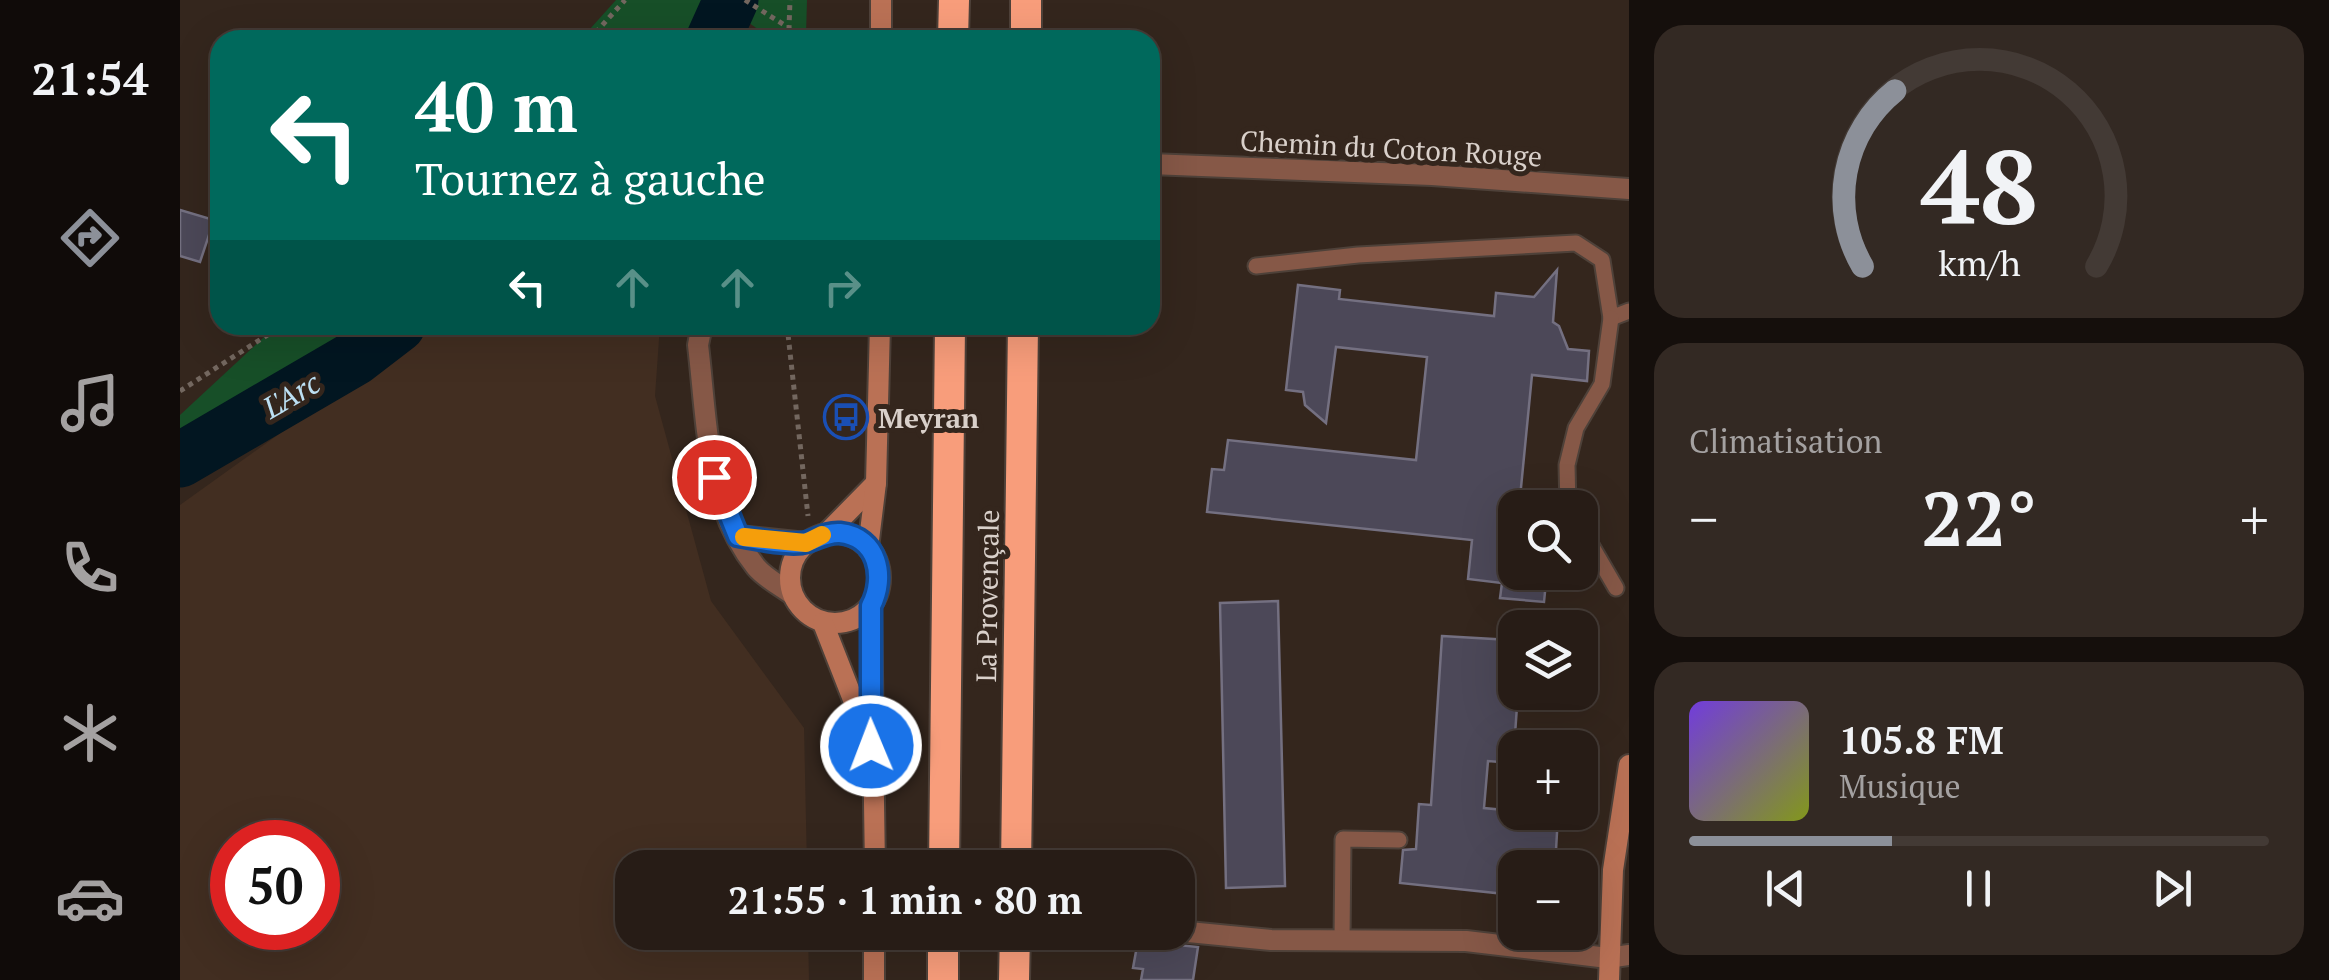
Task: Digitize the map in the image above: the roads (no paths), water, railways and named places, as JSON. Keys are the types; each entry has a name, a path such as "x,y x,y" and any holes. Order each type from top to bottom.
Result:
{"highway":[{"path":"953,30 954,0"},
{"path":"1026,0 1026,30"},
{"name":"La Provençale","path":"944,850 950,335"},
{"name":"La Provençale","path":"1016,850 1023,335"},
{"path":"943,980 944,950"},
{"path":"1014,980 1015,950"}],"main road":[{"path":"881,0 881,30"},
{"path":"868,548 876,483 880,335"},
{"path":"871,606 857,618 823,622 808,616 792,595 790,567 814,538 876,483"},
{"path":"814,538 856,538 868,548 880,576 871,606 875,850"},
{"path":"823,622 871,746"},
{"path":"1608,969 1613,870 1629,766"},
{"path":"874,950 874,980"}],"street":[{"name":"Chemin du Coton Rouge","path":"1160,164 1432,174 1629,189"},
{"path":"700,335 714,477 756,568 792,595"},
{"path":"738,536 814,538"},
{"path":"1195,933 1342,940 1466,940 1608,969 1629,955"}],"lane":[{"path":"1256,266 1358,254 1576,243 1602,260 1611,318 1602,384 1576,428 1567,465 1568,490"},
{"path":"1611,318 1629,311"},
{"path":"1598,557 1616,588"},
{"path":"1342,940 1342,839 1399,840"}],"waterway":[{"name":"L'Arc","path":"718,30 731,0"},
{"name":"L'Arc","path":"180,460 355,358 385,335"}],"place":[{"name":"Meyran","path":"846,417"}]}
